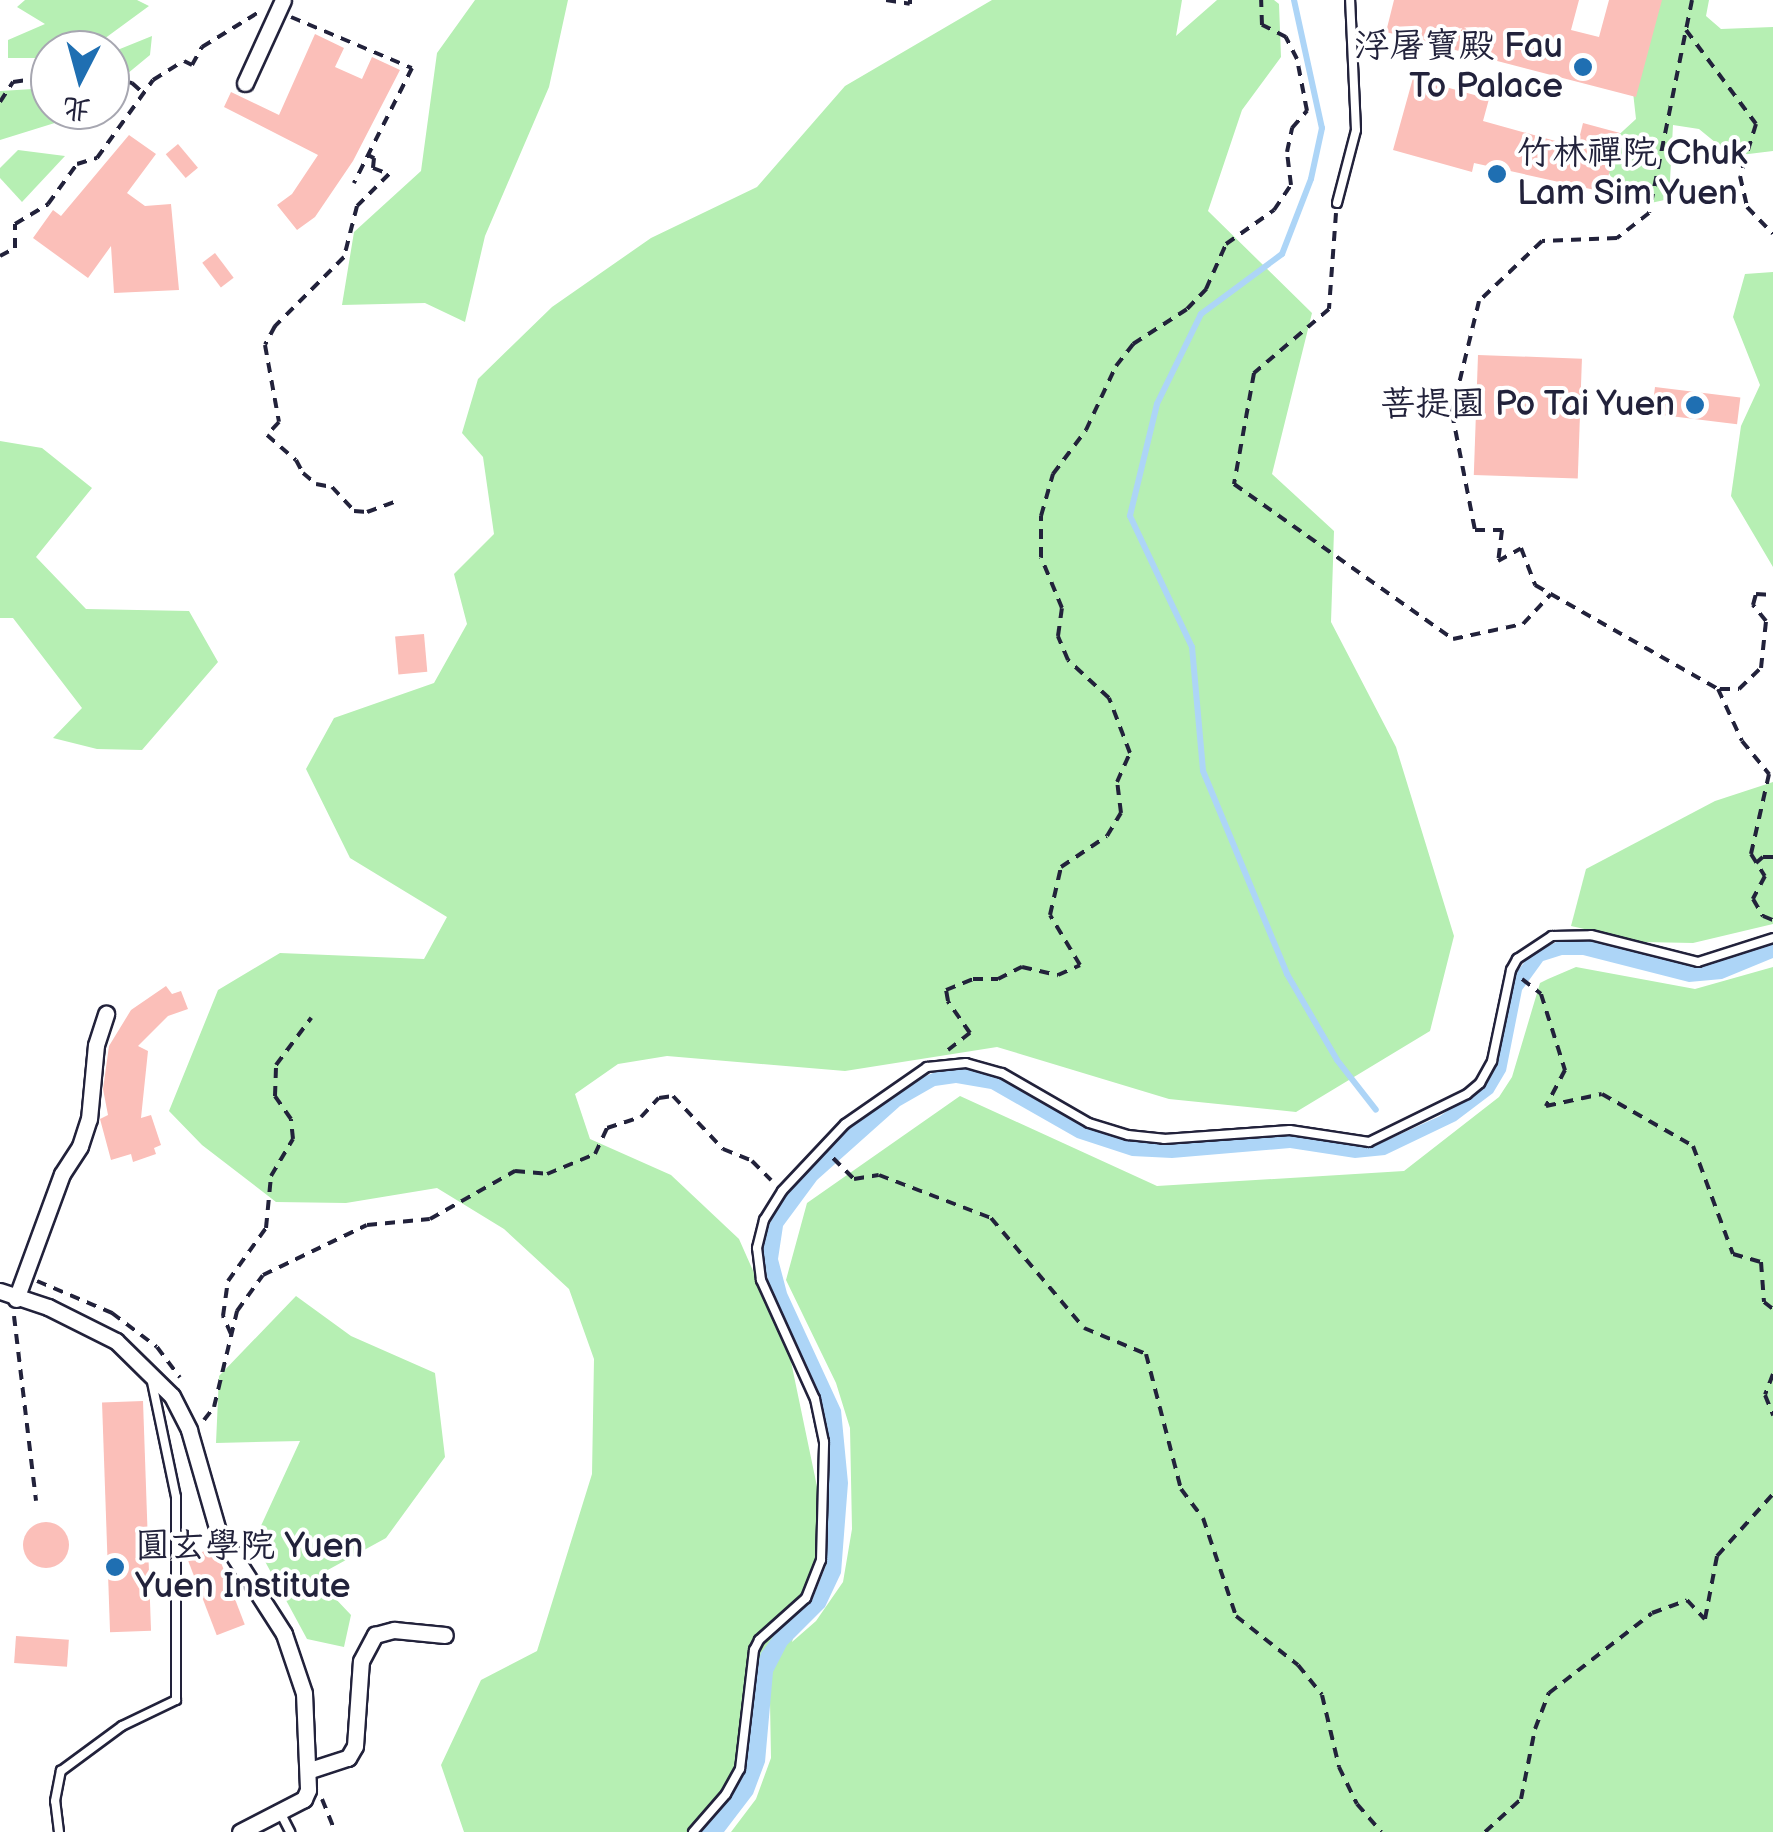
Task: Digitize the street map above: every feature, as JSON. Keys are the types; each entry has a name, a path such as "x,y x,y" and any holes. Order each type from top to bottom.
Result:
{"street":[{"path":"245,83 280,6"},
{"path":"15,1302 62,1174 80,1146 89,1119 96,1045 106,1014"},
{"path":"0,1291 15,1302 79,1320 116,1341 148,1368 172,1396 189,1430 218,1531 284,1634 304,1694 310,1770 304,1799 240,1832"},
{"path":"310,1770 348,1758 355,1746 361,1661 375,1635 394,1630 445,1635"}],"lane":[{"path":"1337,203 1356,130 1350,0"},
{"path":"693,1832 726,1794 740,1769 754,1650 759,1640 806,1598 821,1560 824,1442 815,1399 761,1280 758,1263 764,1220 782,1190 822,1147 874,1101 927,1067 949,1063 987,1066 1089,1123 1128,1135 1164,1139 1290,1130 1369,1142 1467,1094 1484,1078 1492,1061 1510,970 1533,947 1563,933 1591,935 1671,959 1698,962 1773,938"},
{"path":"59,1832 55,1801 60,1771 122,1726 176,1700 176,1497 148,1368"},
{"path":"279,1810 290,1832"}],"path":[{"path":"886,0 910,4 910,0"},
{"path":"927,1067 970,1033 948,1001 946,990 974,978 998,979 1022,967 1058,976 1080,965 1050,916 1062,866 1107,836 1122,814 1117,782 1130,752 1109,698 1068,660 1058,636 1062,608 1042,557 1042,516 1054,474 1086,430 1116,366 1133,344 1188,309 1206,289 1226,244 1274,210 1291,184 1287,152 1292,128 1306,111 1297,59 1286,37 1262,25 1262,0"},
{"path":"1692,0 1650,213 1618,238 1542,242 1480,301 1452,413 1475,530 1502,530 1498,562 1521,548 1535,585 1718,689 1739,688 1760,668 1766,621 1753,605 1756,594 1773,595"},
{"path":"0,256 14,248 15,224 48,204 77,164 97,158 134,112 153,80 184,61 192,65 202,46 268,8 280,6 412,68 354,182"},
{"path":"1686,30 1756,124 1740,176 1747,207 1773,234"},
{"path":"0,102 14,82 30,80"},
{"path":"130,83 143,93"},
{"path":"368,156 374,158 372,168 389,174 357,206 337,266 275,326 265,345 279,422 267,435 296,460 303,473 316,484 332,487 354,512 398,502"},
{"path":"1337,203 1329,309 1254,373 1234,484 1453,639 1523,624 1551,594"},
{"path":"1718,689 1742,740 1769,774 1751,854 1765,876 1752,899 1763,916 1773,920"},
{"path":"1756,863 1763,857 1773,857"},
{"path":"1510,970 1541,994 1565,1070 1546,1106 1602,1094 1693,1146 1733,1254 1761,1262 1764,1302 1773,1310"},
{"path":"231,1334 223,1316 228,1282 266,1228 271,1176 293,1140 291,1119 275,1096 276,1066 311,1018"},
{"path":"201,1422 214,1408 237,1311 262,1275 367,1224 430,1219 515,1171 547,1174 594,1154 607,1128 641,1117 666,1096 673,1096 722,1149 752,1161 782,1190"},
{"path":"822,1147 854,1179 880,1175 991,1218 1084,1328 1146,1354 1181,1489 1204,1518 1236,1616 1298,1665 1322,1696 1340,1767 1358,1804 1381,1832"},
{"path":"15,1302 36,1500"},
{"path":"1773,1374 1764,1395 1773,1415"},
{"path":"1485,1832 1521,1799 1535,1729 1548,1693 1652,1613 1687,1600 1705,1619 1718,1556 1773,1494"}],"green space":[{"path":"25,0 137,0 149,6 116,30 31,30 45,24 17,7"},
{"path":"475,0 568,0 549,87 485,236 465,322 425,303 342,305 354,232 421,171 437,53"},
{"path":"992,0 1182,0 1176,36 1217,0 1274,0 1279,4 1281,57 1242,110 1208,211 1312,313 1272,474 1334,531 1331,622 1396,747 1454,936 1430,1031 1296,1112 1169,1099 997,1047 845,1071 667,1056 618,1064 575,1094 590,1139 671,1175 739,1239 789,1352 825,1525 792,1642 816,1621 843,1582 852,1529 850,1428 836,1383 786,1280 807,1203 960,1096 1157,1186 1404,1171 1499,1097 1512,1077 1540,983 1576,967 1695,989 1773,967 1773,1832 731,1832 756,1799 771,1758 770,1702 736,1790 708,1832 464,1832 441,1765 481,1680 537,1651 592,1474 594,1359 569,1289 504,1229 437,1188 346,1203 276,1202 202,1145 169,1111 218,990 280,953 424,959 447,917 350,858 306,769 334,718 434,683 467,624 454,574 494,534 483,457 462,433 478,379 552,307 651,238 757,187 845,86"},
{"path":"1650,0 1709,0 1706,16 1721,29 1773,27 1773,151 1732,156 1699,129 1673,125 1669,199 1637,206 1620,195 1599,153 1636,119 1631,74"},
{"path":"30,30 30,58 8,58 8,40"},
{"path":"152,36 150,55 130,72 130,45"},
{"path":"30,89 32,130 0,140 0,91"},
{"path":"18,150 65,156 22,202 0,178 0,168"},
{"path":"1773,272 1773,567 1731,496 1741,426 1760,385 1733,317 1745,274"},
{"path":"0,441 42,448 92,488 36,557 86,609 189,611 218,662 142,750 97,749 53,738 82,708 13,618 0,618"},
{"path":"1773,782 1773,924 1693,943 1643,942 1571,926 1586,869 1715,801"},
{"path":"296,1296 351,1336 435,1373 445,1457 386,1538 315,1577 351,1615 344,1647 307,1639 254,1541 300,1441 216,1443 219,1376"}],"water":[{"path":"1560,940 1589,941 1696,967 1773,942 1773,958 1722,979 1689,982 1583,955 1562,955 1543,961 1522,990 1506,1071 1493,1093 1456,1121 1385,1155 1355,1158 1290,1148 1172,1158 1132,1156 1077,1138 991,1089 956,1083 935,1086 900,1106 817,1180 783,1226 778,1259 787,1293 841,1410 848,1483 841,1573 825,1607 787,1645 773,1672 765,1762 753,1794 724,1832 698,1832 731,1796 746,1766 754,1678 761,1653 780,1627 812,1600 827,1563 827,1431 813,1381 770,1288 762,1259 764,1237 778,1205 828,1149 855,1123 913,1081 938,1071 961,1068 994,1075 1092,1129 1134,1142 1302,1135 1374,1146 1440,1116 1486,1084 1496,1062 1516,973 1529,956"}],"building":[{"name":"浮屠寶殿 Fau To Palace","path":"1394,0 1579,0 1571,30 1599,37 1609,0 1662,0 1636,97 1386,32"},
{"path":"315,34 344,48 335,67 362,79 372,57 400,70 353,161 315,217 297,230 277,205 292,194 318,155 224,107 231,92 279,115"},
{"path":"1413,78 1489,99 1483,121 1577,147 1583,123 1620,133 1604,192 1474,163 1472,172 1393,150"},
{"path":"129,135 156,154 127,193 145,206 171,204 179,290 114,293 111,246 88,278 33,238 53,210 61,216"},
{"path":"178,144 198,168 186,178 166,154"},
{"path":"215,253 234,278 221,287 202,263"},
{"path":"1478,355 1582,359 1578,479 1474,475"},
{"name":"菩提園 Po Tai Yuen","path":"1655,387 1740,397 1737,424 1652,414"},
{"path":"424,634 427,672 398,674 395,637"},
{"path":"166,986 172,994 181,991 188,1009 168,1016 138,1046 148,1051 141,1118 151,1115 161,1145 154,1148 156,1154 133,1162 131,1154 111,1160 100,1119 108,1115 103,1089 109,1046 131,1010"},
{"path":"143,1401 151,1631 110,1632 102,1402"},
{"path":"46,1522 62,1529 69,1545 62,1561 46,1568 30,1561 23,1545 30,1529"},
{"path":"215,1547 245,1624 217,1635 187,1558"},
{"path":"16,1636 69,1640 67,1667 14,1663"}],"waterway":[{"path":"1294,0 1322,128 1311,179 1282,254 1201,314 1157,404 1130,516 1192,647 1203,771 1287,974 1337,1060 1376,1110"}],"place":[{"name":"浮屠寶殿 Fau To Palace","path":"1583,67"},
{"name":"竹林禪院 Chuk Lam Sim Yuen","path":"1497,174"},
{"name":"菩提園 Po Tai Yuen","path":"1695,405"},
{"name":"圓玄學院 Yuen Yuen Institute","path":"115,1567"}]}
